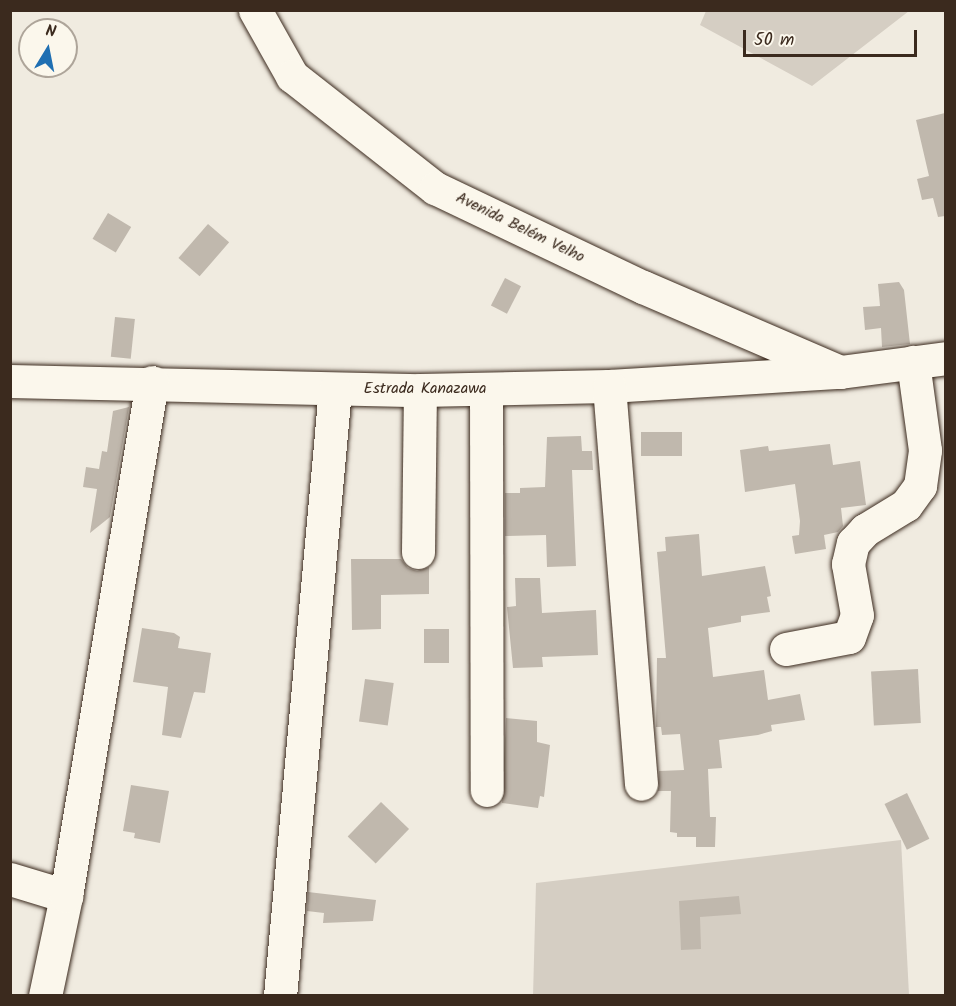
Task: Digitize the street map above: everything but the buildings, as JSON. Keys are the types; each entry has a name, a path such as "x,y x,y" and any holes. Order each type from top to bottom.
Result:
{"street":[{"name":"Avenida Belém Velho","path":"255,10 292,76 435,188 643,287 840,372"},
{"name":"Estrada Kanazawa","path":"10,381 152,382 420,390 609,386 840,372 945,358"},
{"path":"786,648 849,637 857,615 848,564 853,543 865,530 906,505 920,486 925,450 913,363"},
{"path":"45,996 66,896 152,382"},
{"path":"609,386 641,784"},
{"path":"280,996 335,389"},
{"path":"486,389 487,790"},
{"path":"418,552 420,390"},
{"path":"10,879 66,896"}],"shaded area":[{"path":"706,10 909,11 812,86 700,25"},
{"path":"901,840 909,995 533,996 536,883"}]}
